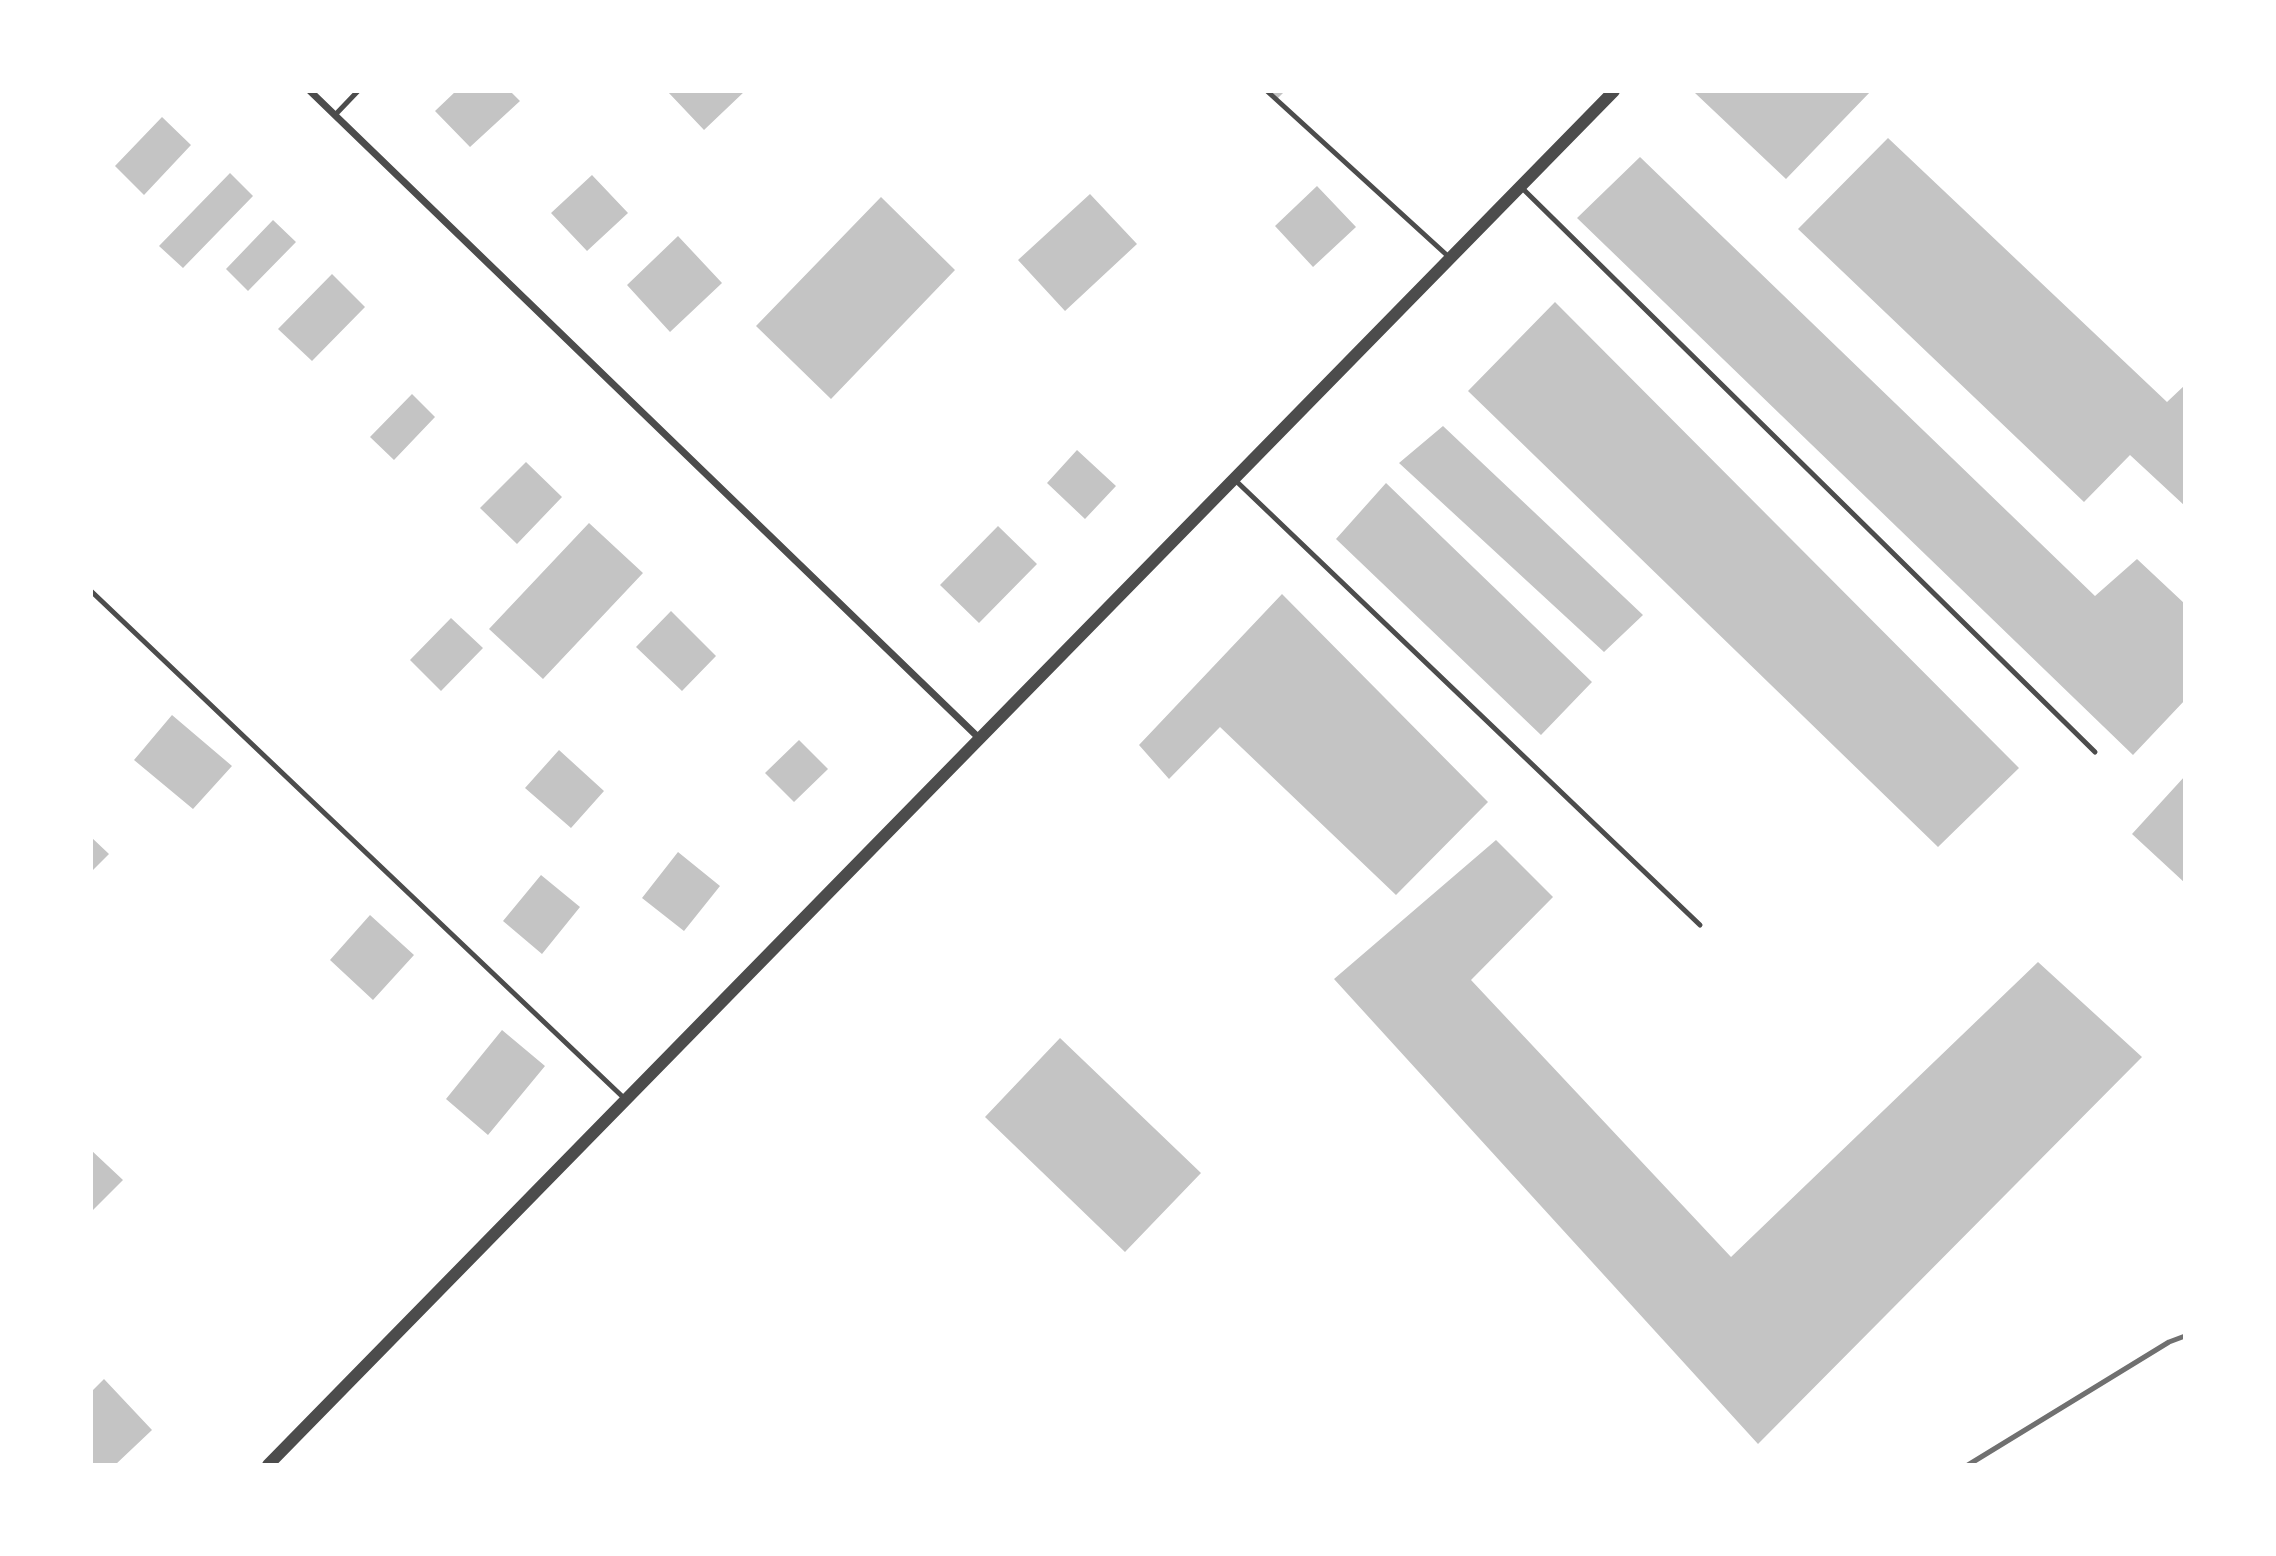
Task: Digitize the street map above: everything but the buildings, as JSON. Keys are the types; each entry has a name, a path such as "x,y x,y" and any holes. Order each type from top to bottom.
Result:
{"street":[{"path":"310,91 980,739"},
{"path":"268,1465 1614,91"}],"lane":[{"path":"335,115 358,91"},
{"path":"1267,91 1450,258"},
{"path":"1521,187 2095,752"},
{"path":"1234,479 1700,926"},
{"path":"91,591 626,1100"}],"railway":[{"path":"1968,1465 2169,1342 2185,1336"}]}
